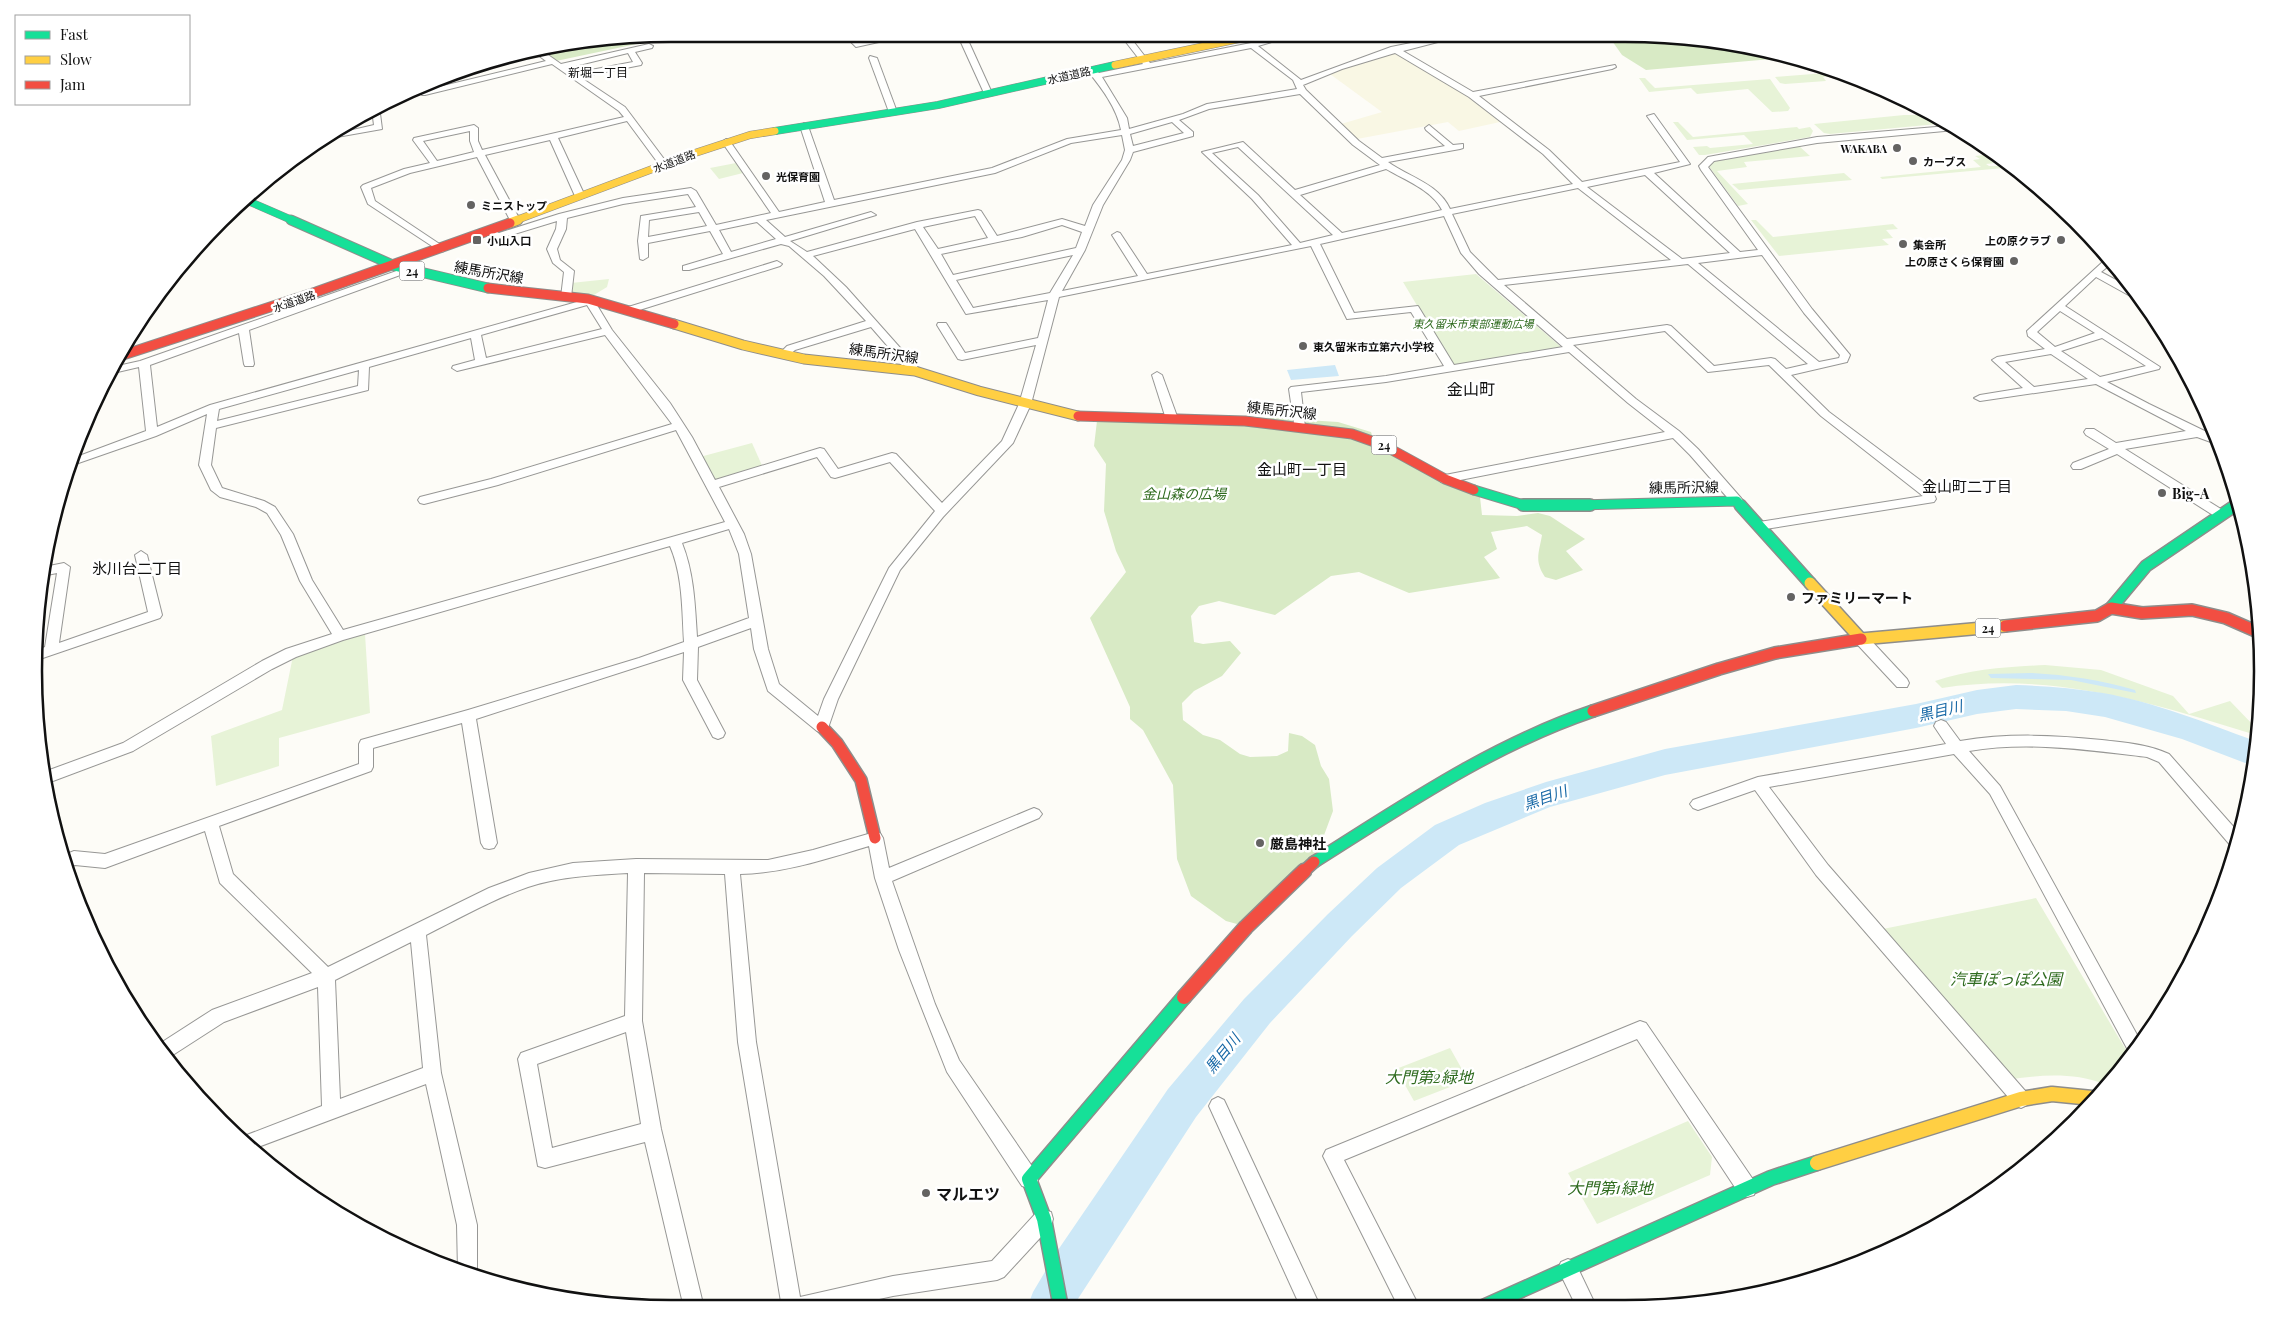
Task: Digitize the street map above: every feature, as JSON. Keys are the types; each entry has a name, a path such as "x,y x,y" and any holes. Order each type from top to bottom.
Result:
{"street":[{"path":"854,42 856,45 872,42"},
{"path":"965,42 988,93"},
{"path":"1130,42 1145,63"},
{"name":"水道道路","path":"129,353 258,313 396,266 664,164 750,135 893,112 1245,42"},
{"path":"1251,42 1301,87 1356,143 1384,164 1424,186 1441,199 1466,253 1496,283 1567,346 1632,401 1675,434 1694,452 1737,501"},
{"path":"643,241 996,170 1070,141 1127,132 1174,120 1207,107 1301,87 1344,64 1394,49 1428,42"},
{"path":"425,93 555,64 631,51 649,46"},
{"path":"1394,49 1472,95 1546,152 1580,186 1684,260 1817,366"},
{"path":"573,76 638,63 631,51"},
{"path":"544,56 622,109 645,142 664,164"},
{"path":"873,58 893,112"},
{"path":"1472,95 1612,66"},
{"path":"822,727 831,699 893,573 914,543 942,511 1008,443 1025,404 1055,294 1080,250 1098,205 1126,160 1129,150 1127,132 1119,109 1094,73"},
{"path":"346,134 379,127 377,116"},
{"path":"917,225 936,252 970,312 1298,246 1338,235 1686,164 1651,116"},
{"path":"440,249 371,202 366,187 407,171 479,152 629,118"},
{"path":"1129,150 1190,134 1174,120"},
{"path":"804,126 826,204 837,224"},
{"path":"435,164 417,140 474,128 474,141 515,220"},
{"path":"1293,194 1384,164 1455,147 1429,128"},
{"path":"1784,373 1842,360 1845,355 1808,311 1703,166 1711,159 1817,140 1942,129"},
{"path":"552,135 580,196"},
{"path":"726,142 777,215"},
{"path":"1298,246 1255,197 1206,152 1240,144 1338,235"},
{"path":"1647,172 1738,254"},
{"path":"488,231 498,236 562,216 623,201 692,191 728,255"},
{"name":"練馬所沢線","path":"253,203 409,270 491,290 566,297 629,310 710,336 804,359 915,371 1025,404 1075,416 1244,421 1299,427 1368,438 1445,479 1481,493 1528,506 1737,501 1861,639"},
{"path":"643,257 644,218 701,209"},
{"path":"806,255 917,225 978,213 994,240"},
{"path":"686,268 728,255 788,244 837,224 871,215"},
{"path":"562,216 561,229 552,249 556,261 569,271 566,297"},
{"path":"759,219 788,244 806,255 846,294 915,371"},
{"path":"936,252 994,240 1062,222 1089,231"},
{"path":"1117,235 1144,277"},
{"path":"1314,242 1351,317 1414,308 1451,369"},
{"path":"951,278 1080,250"},
{"path":"1496,283 1764,252"},
{"path":"629,310 777,264"},
{"path":"2104,265 2032,331 2032,334 2052,351 2096,381 2157,414 2208,437"},
{"path":"121,369 144,363 409,270"},
{"path":"2095,273 2122,287"},
{"path":"80,459 152,433 214,407 588,301 608,331 643,373 664,403 712,485 732,524 745,554 761,649 773,686 822,727 837,743 861,780 883,878 924,995 954,1066 1029,1179 1045,1227 1059,1300"},
{"path":"1980,398 2096,381 2155,367 2059,306"},
{"path":"784,354 791,348 871,323"},
{"path":"942,325 962,356 1043,340"},
{"path":"243,328 249,364"},
{"path":"1299,427 1295,389 1386,379 1451,369 1667,328 1712,370 1771,361 1825,414 1928,492 1930,499 1759,526"},
{"path":"458,368 608,331"},
{"path":"476,334 481,362"},
{"path":"2032,391 1997,360 2052,351 2104,334"},
{"path":"144,363 152,433"},
{"path":"212,426 364,388 364,364"},
{"path":"1157,375 1172,419"},
{"path":"214,407 206,466 217,490 224,494 260,504 271,510 287,534 306,581 340,636"},
{"path":"424,500 494,482 678,426"},
{"path":"2090,432 2220,514"},
{"path":"2077,466 2116,448 2199,433"},
{"path":"1445,479 1675,434"},
{"path":"712,485 820,452 835,474 892,458 942,511"},
{"path":"2231,507 2146,566 2112,608 2137,614 2175,610 2206,613 2252,630"},
{"path":"52,775 128,747 267,665 291,653 340,636 675,542 732,524"},
{"path":"675,542 682,559 688,593 691,643 690,680 718,732"},
{"path":"43,654 155,615 141,555"},
{"path":"51,570 64,567 51,651"},
{"name":"24","path":"1861,639 2085,618 2098,616 2112,608"},
{"path":"72,859 105,861 366,767 366,744 468,716 643,662 756,621"},
{"path":"1029,1179 1234,939 1283,889 1317,860 1441,782 1551,725 1774,653 1861,639 1902,682"},
{"path":"468,716 489,843"},
{"path":"1941,726 1955,746 1995,790 2132,1042"},
{"path":"1698,804 1758,783 1955,746 1995,741 2058,741 2149,751 2164,758 2231,836"},
{"path":"1758,783 1822,870 2021,1099"},
{"path":"883,878 1034,814"},
{"path":"210,823 226,878 326,976 331,1110"},
{"path":"168,1048 218,1016 326,976 495,893 529,880 573,870 636,866 768,867 813,857 875,838"},
{"path":"636,866 633,1022 651,1132 692,1300"},
{"path":"732,867 748,1042 792,1300"},
{"path":"418,932 432,1073 467,1225 468,1267"},
{"path":"633,1022 528,1060 545,1159 651,1132"},
{"path":"1406,1300 1332,1156 1640,1029 1747,1188"},
{"path":"254,1141 432,1073"},
{"path":"1499,1300 1747,1188 1806,1166 2021,1099 2052,1094 2086,1097"},
{"path":"1218,1106 1307,1300"},
{"path":"830,1300 894,1286 998,1270 1045,1227"},
{"path":"1568,1269 1583,1300"}],"shaded area":[{"path":"1393,51 1463,93 1500,122 1459,131 1448,122 1357,139 1341,124 1382,112 1330,74 1349,65"}],"green space":[{"path":"1613,42 1707,48 1766,59 1646,70 1622,55"},
{"path":"638,44 556,61 549,55 589,48"},
{"path":"1819,74 1828,76 1823,77 1826,81 1785,84 1780,83 1775,77"},
{"path":"1639,78 1645,78 1655,88 1770,79 1790,108 1788,111 1772,112 1748,89 1697,94 1691,88 1649,92"},
{"path":"1917,115 1934,124 1830,134 1824,133 1814,124"},
{"path":"1673,122 1678,122 1693,137 1797,127 1799,129 1810,127 1813,131 1810,137 1699,155 1693,147 1707,146 1710,148 1753,144 1744,135 1687,140"},
{"path":"1799,146 1810,156 1744,162 1747,167 1717,171 1748,204 1738,206 1708,165 1712,162"},
{"path":"1983,155 1994,163 1986,164 2002,168 1882,179 1880,177 1981,167 1973,160 1980,159 1975,156"},
{"path":"736,163 743,173 719,179 710,168"},
{"path":"1844,173 1852,180 1739,190 1732,184"},
{"path":"1751,220 1756,220 1773,237 1893,224 1898,229 1886,230 1893,238 1882,239 1889,245 1779,256"},
{"name":"東久留米市東部運動広場","path":"1476,274 1560,346 1560,348 1459,365 1452,364 1403,282"},
{"path":"609,279 607,287 589,298 568,297 571,283"},
{"name":"金山森の広場","path":"1208,417 1274,418 1338,422 1371,432 1375,444 1480,497 1482,515 1517,516 1538,513 1550,516 1585,539 1566,551 1583,570 1556,580 1545,577 1539,566 1538,557 1542,535 1527,526 1491,532 1497,549 1484,557 1500,578 1496,579 1409,593 1359,572 1331,576 1275,615 1219,601 1199,606 1191,616 1194,642 1203,644 1230,641 1241,653 1222,676 1194,691 1182,703 1183,720 1203,735 1220,740 1240,754 1250,757 1277,756 1288,751 1289,733 1302,736 1315,745 1321,766 1329,779 1333,811 1317,854 1237,924 1226,921 1191,896 1177,859 1173,785 1143,730 1130,719 1130,707 1090,618 1126,572 1116,551 1104,511 1106,464 1094,446 1097,421"},
{"path":"752,443 764,470 710,484 696,458"},
{"path":"365,634 370,713 279,738 279,766 216,786 211,736 282,710 293,656"},
{"path":"2045,665 2101,670 2173,696 2189,714 2230,701 2251,723 2250,733 2179,712 2101,693 2023,684 1983,684 1942,688 1935,681 1976,671"},
{"name":"汽車ぽっぽ公園","path":"2036,898 2126,1051 2100,1083 2068,1076 2006,1080 1878,930"},
{"name":"大門第2緑地","path":"1450,1048 1468,1080 1414,1101 1396,1069"},
{"name":"大門第1緑地","path":"1688,1121 1712,1157 1710,1175 1597,1224 1568,1173"}],"water":[{"path":"1335,365 1339,376 1291,380 1287,370"},
{"path":"2031,673 2097,681 2135,690 2136,693 2071,680 1991,678 1988,674"}],"waterway":[{"name":"黒目川","path":"1052,1300 1073,1265 1182,1103 1257,1011 1340,925 1389,878 1447,835 1497,813 1546,795 1665,762 1916,716 1977,702 2016,697 2066,699 2105,705 2189,729 2248,752"}],"traffic: fast":[{"path":"775,131 938,105 1115,65"},
{"path":"253,203 395,266 488,288"},
{"path":"1474,490 1528,506 1737,501 1810,583"},
{"path":"2111,608 2146,566 2232,508"},
{"path":"1314,862 1441,782 1551,725 1593,711"},
{"path":"1059,1300 1044,1219 1029,1179 1184,997"},
{"path":"1499,1300 1771,1178 1817,1163"}],"traffic: slow":[{"path":"1115,65 1224,42"},
{"path":"510,223 695,153 750,135 775,131"},
{"path":"674,324 743,345 804,359 915,371 979,391 1078,416"},
{"path":"1810,583 1861,639 2005,626"},
{"path":"1817,1163 2021,1099 2052,1094 2086,1097"}],"traffic: jam":[{"path":"130,353 316,292 510,223"},
{"path":"488,288 588,299 674,324"},
{"path":"1078,416 1245,421 1352,434 1383,445 1445,479 1474,490"},
{"path":"2005,626 2097,616 2111,608 2142,613 2192,610 2226,618 2252,629"},
{"path":"1593,711 1719,669 1775,653 1861,639"},
{"path":"822,727 837,743 861,780 875,838"},
{"path":"1184,997 1246,927 1314,862"}],"place":[{"name":"WAKABA","path":"1897,148"},
{"name":"カーブス","path":"1913,161"},
{"name":"光保育園","path":"766,176"},
{"name":"ミニストップ","path":"471,205"},
{"name":"小山入口","path":"477,240"},
{"name":"上の原クラブ","path":"2061,240"},
{"name":"集会所","path":"1903,244"},
{"name":"上の原さくら保育園","path":"2014,261"},
{"name":"東久留米市立第六小学校","path":"1303,346"},
{"name":"Big-A","path":"2162,493"},
{"name":"ファミリーマート","path":"1791,597"},
{"name":"厳島神社","path":"1260,843"},
{"name":"マルエツ","path":"926,1193"}],"district":[{"name":"新堀一丁目","path":"598,72"},
{"name":"金山町","path":"1471,388"},
{"name":"金山町一丁目","path":"1302,469"},
{"name":"金山町二丁目","path":"1967,486"},
{"name":"氷川台二丁目","path":"137,568"}]}
